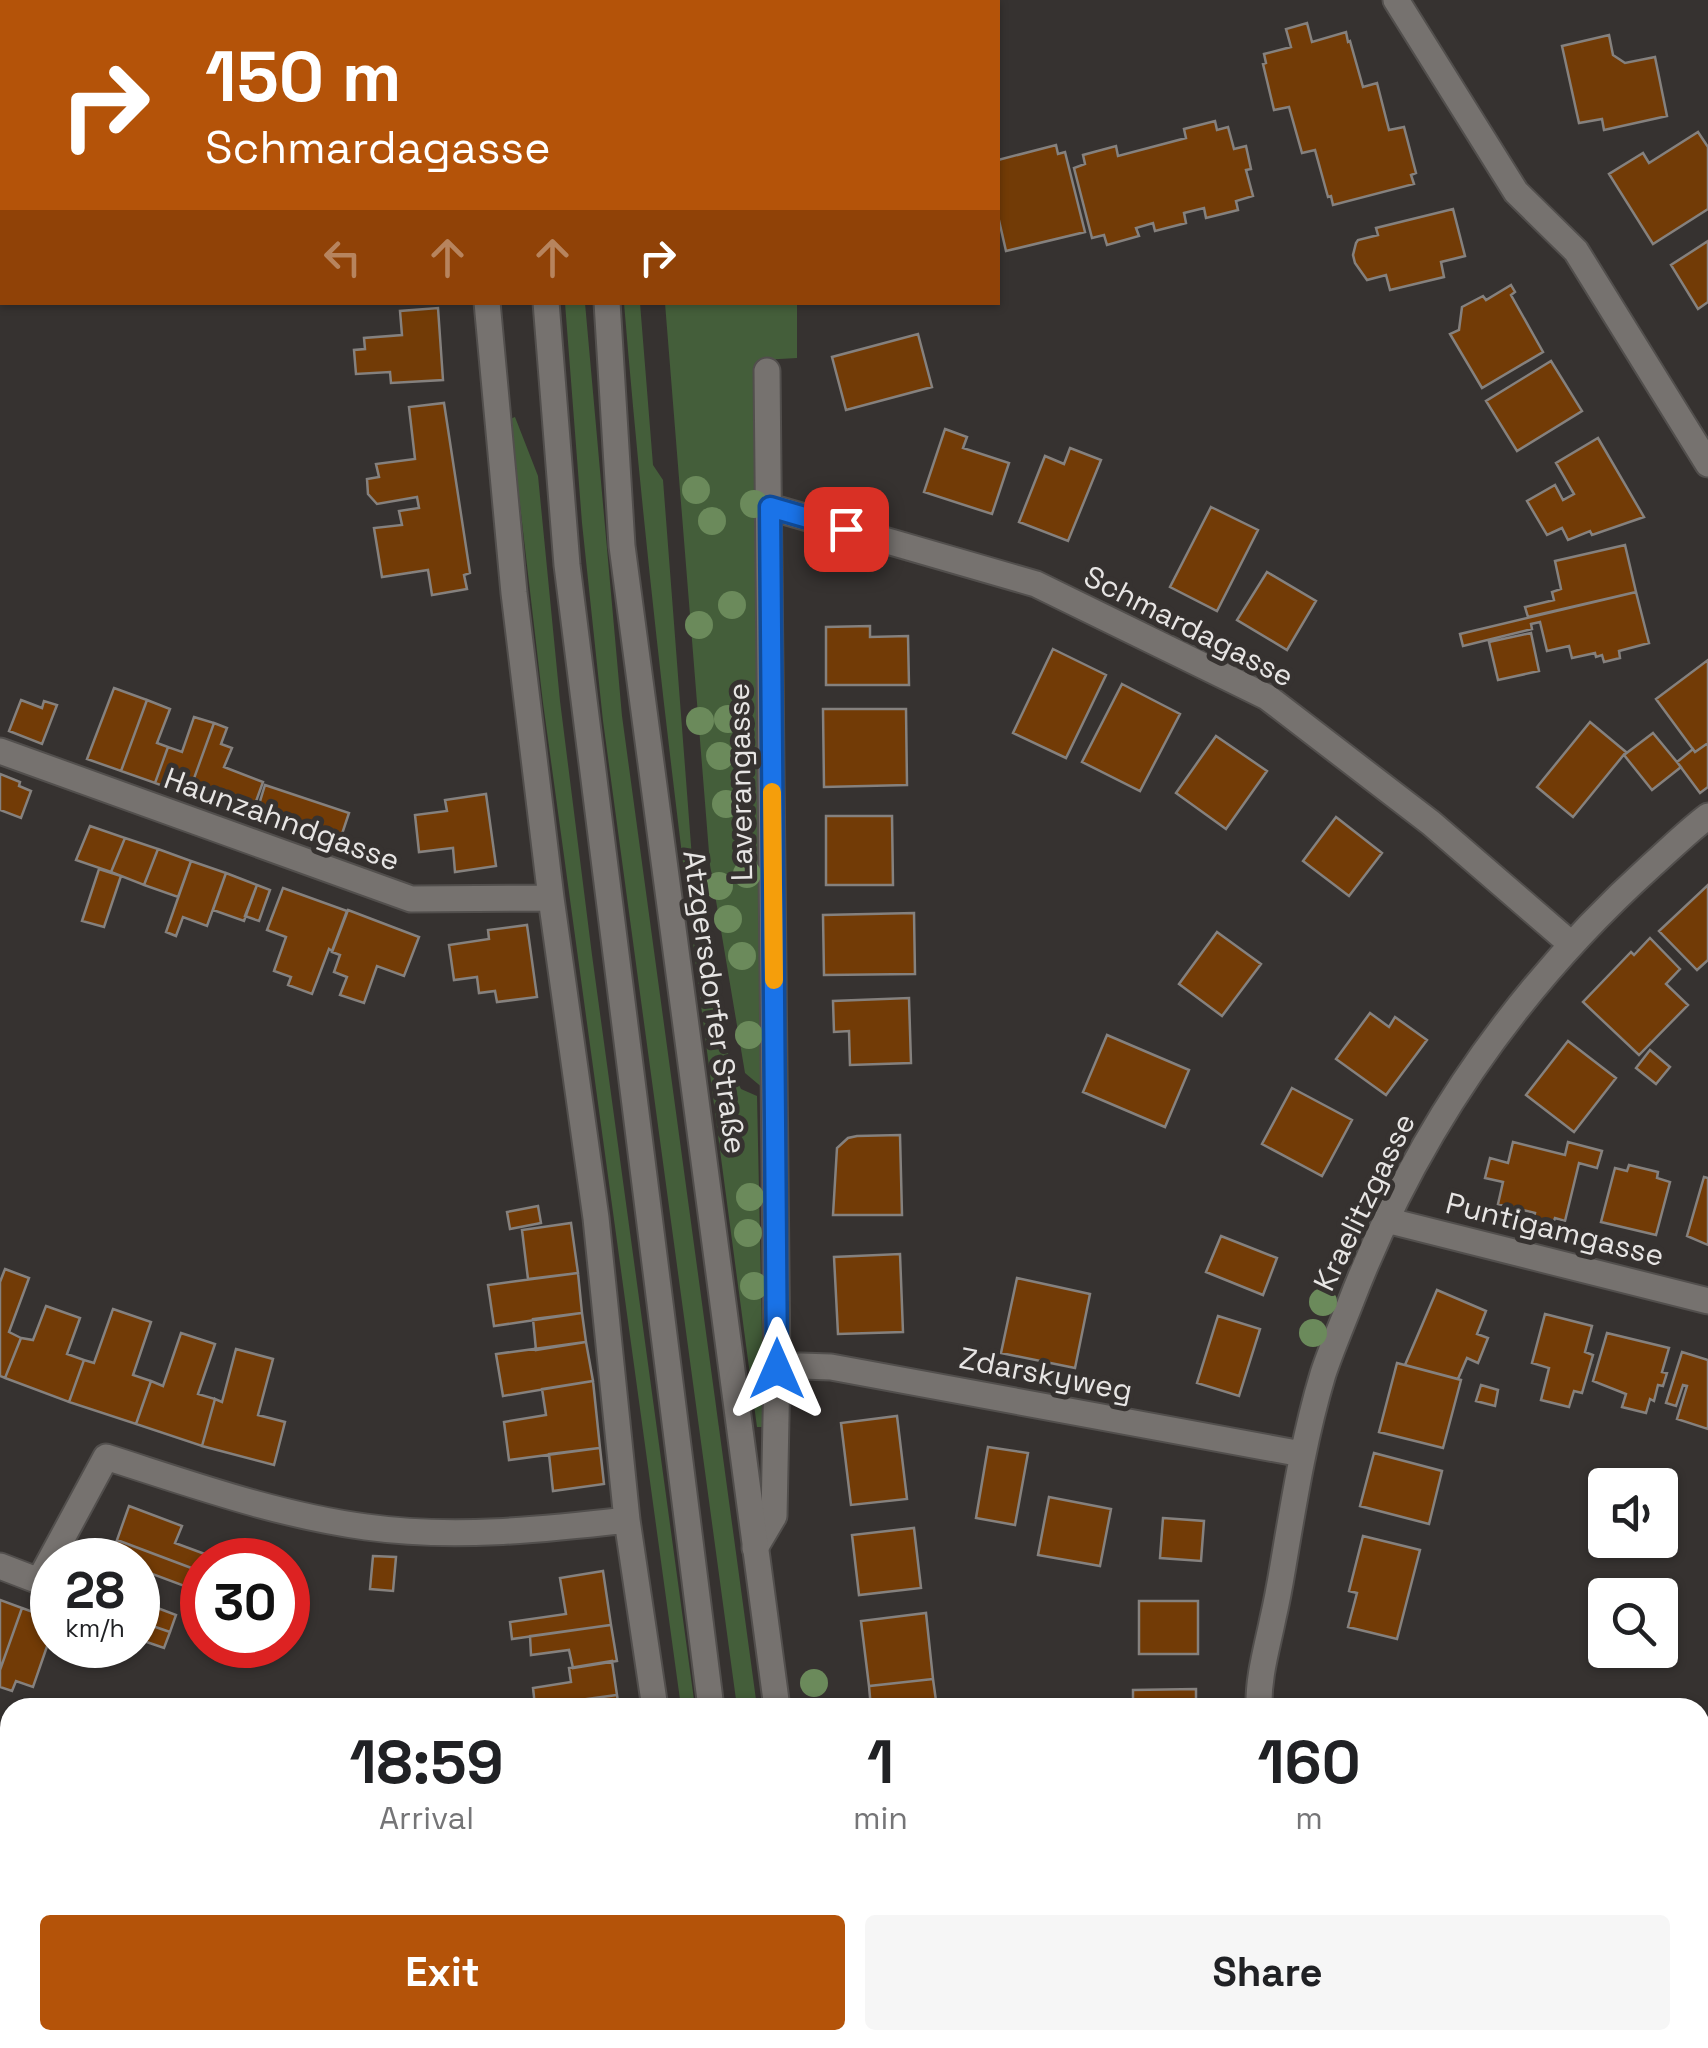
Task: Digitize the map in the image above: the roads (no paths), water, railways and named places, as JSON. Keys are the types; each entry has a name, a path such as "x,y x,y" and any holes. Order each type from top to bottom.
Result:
{"street":[{"path":"1396,0 1516,192 1576,250 1708,464"},
{"path":"487,305 514,593 550,898 596,1218 627,1520 654,1698"},
{"path":"546,305 567,565 710,1698"},
{"name":"Atzgersdorfer Straße","path":"607,305 622,546 776,1698"},
{"name":"Laverangasse","path":"755,1548 774,1516 777,1369 767,371"},
{"name":"Schmardagasse","path":"770,507 1036,584 1267,697 1431,823 1571,944"},
{"name":"Haunzahndgasse","path":"0,752 410,899 550,898"},
{"name":"Kraelitzgasse","path":"1260,1698 1263,1658 1302,1454 1324,1371 1363,1270 1409,1171 1484,1052 1571,944 1613,900 1708,816"},
{"name":"Puntigamgasse","path":"1386,1220 1708,1301"},
{"name":"Zdarskyweg","path":"777,1369 832,1367 1302,1454"},
{"path":"0,1566 39,1581 106,1457 267,1507 367,1528 517,1532 627,1520"}]}
